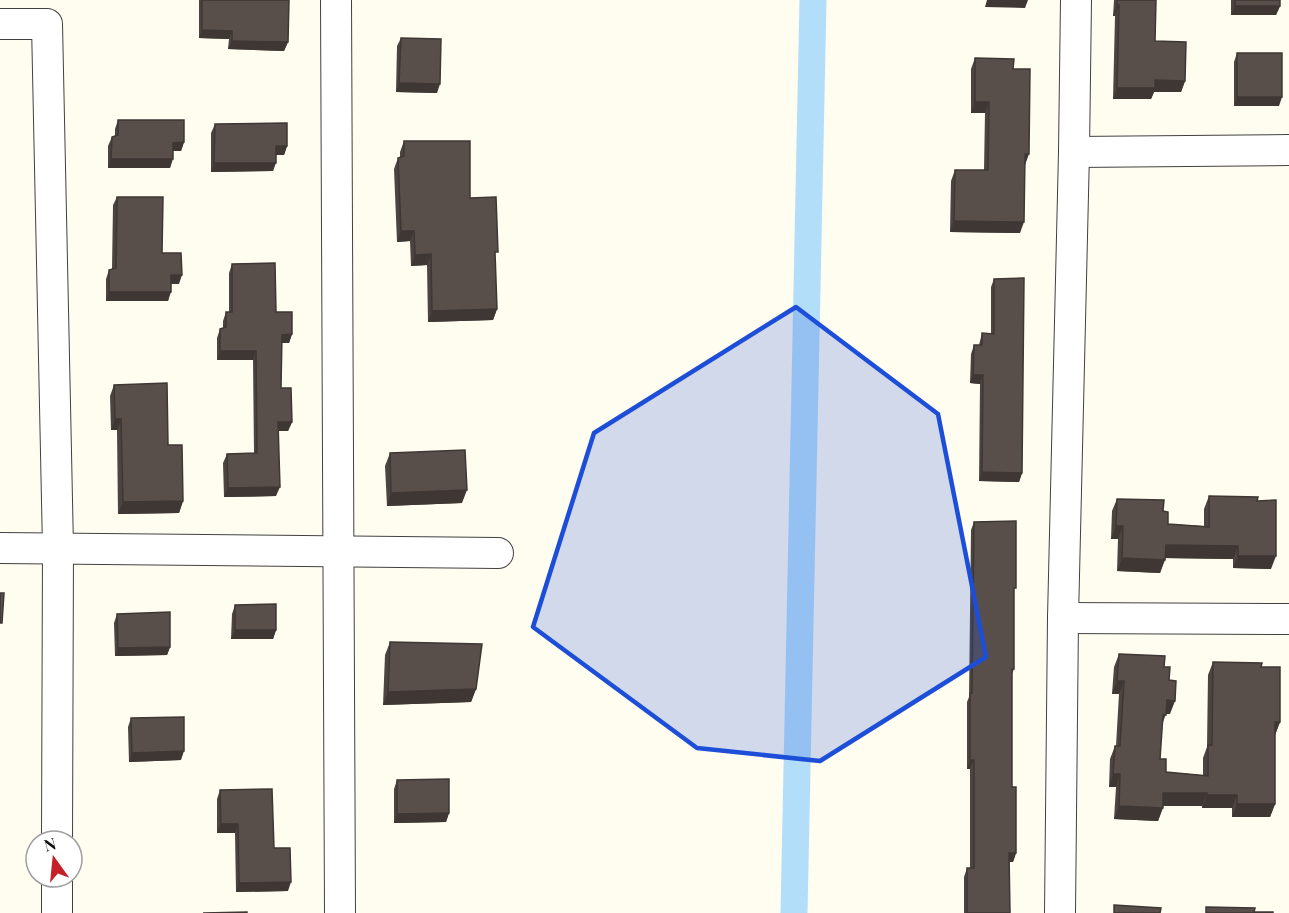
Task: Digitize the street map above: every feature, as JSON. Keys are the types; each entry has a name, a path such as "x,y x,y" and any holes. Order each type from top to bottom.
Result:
{"street":[{"path":"336,0 340,913"},
{"path":"1060,913 1063,618 1076,0"},
{"path":"0,24 47,24 58,548 57,829"},
{"path":"1074,152 1289,150"},
{"path":"0,548 498,553"},
{"path":"1063,618 1289,619"},
{"path":"57,889 57,913"}],"highlighted area":[{"path":"796,307 938,414 986,657 820,761 697,748 533,627 594,433"}],"building":[{"path":"202,0 289,0 288,42 232,41 232,31 202,30"},
{"path":"1117,0 1156,0 1155,41 1186,42 1185,81 1155,80 1155,88 1117,88 1119,5 1117,5"},
{"path":"1235,0 1280,0 1280,6 1235,6"},
{"path":"401,38 441,39 440,84 399,83"},
{"path":"1237,53 1282,53 1282,97 1237,97"},
{"path":"975,58 1014,59 1013,69 1030,69 1029,154 1025,154 1024,222 954,221 955,170 988,170 989,102 975,102"},
{"path":"118,120 184,120 184,142 173,143 173,159 111,159 112,137 118,135"},
{"path":"287,123 287,146 276,146 276,163 214,163 215,124"},
{"path":"404,141 470,141 470,198 496,197 497,309 432,311 431,254 415,255 414,231 401,231 398,158 404,156"},
{"path":"117,197 163,197 162,253 181,253 182,275 171,275 171,292 109,292 109,270 116,268"},
{"path":"275,263 276,312 292,312 292,334 282,335 281,388 291,388 292,422 278,422 280,487 228,488 227,454 257,453 256,351 220,351 220,329 226,327 226,312 232,312 232,264"},
{"path":"1024,278 1022,473 982,472 983,375 973,375 974,345 982,345 982,333 994,334 994,279"},
{"path":"167,383 168,445 182,445 183,501 123,502 121,419 115,419 114,385"},
{"path":"465,450 467,490 391,493 390,453"},
{"path":"1209,496 1258,497 1257,501 1276,500 1276,556 1238,556 1238,546 1166,545 1165,560 1122,558 1123,526 1116,526 1117,499 1164,500 1163,511 1168,512 1168,524 1209,527"},
{"path":"1016,521 1012,787 1016,787 1016,853 1009,853 1010,913 967,913 967,868 974,868 974,760 970,760 970,693 972,693 974,522"},
{"path":"0,593 4,593 2,623 0,623"},
{"path":"276,604 276,630 235,630 235,605"},
{"path":"170,612 170,647 118,648 117,614"},
{"path":"390,642 482,644 476,689 388,692"},
{"path":"1119,654 1165,656 1164,667 1170,667 1169,680 1176,681 1175,701 1167,700 1166,715 1163,715 1160,759 1166,759 1166,772 1208,776 1208,745 1212,745 1213,662 1262,663 1261,667 1280,667 1280,722 1275,722 1275,804 1237,804 1237,795 1163,793 1163,808 1119,806 1120,774 1113,774 1115,746 1120,746 1124,681 1117,681"},
{"path":"184,717 184,751 132,753 131,718"},
{"path":"449,779 449,813 397,814 397,780"},
{"path":"272,789 274,848 290,848 291,882 239,883 238,824 221,824 220,790"},
{"path":"1114,905 1161,908 1160,913 1114,913"},
{"path":"1206,907 1255,908 1254,912 1273,913 1206,913"}],"waterway":[{"path":"794,913 813,0"}]}
